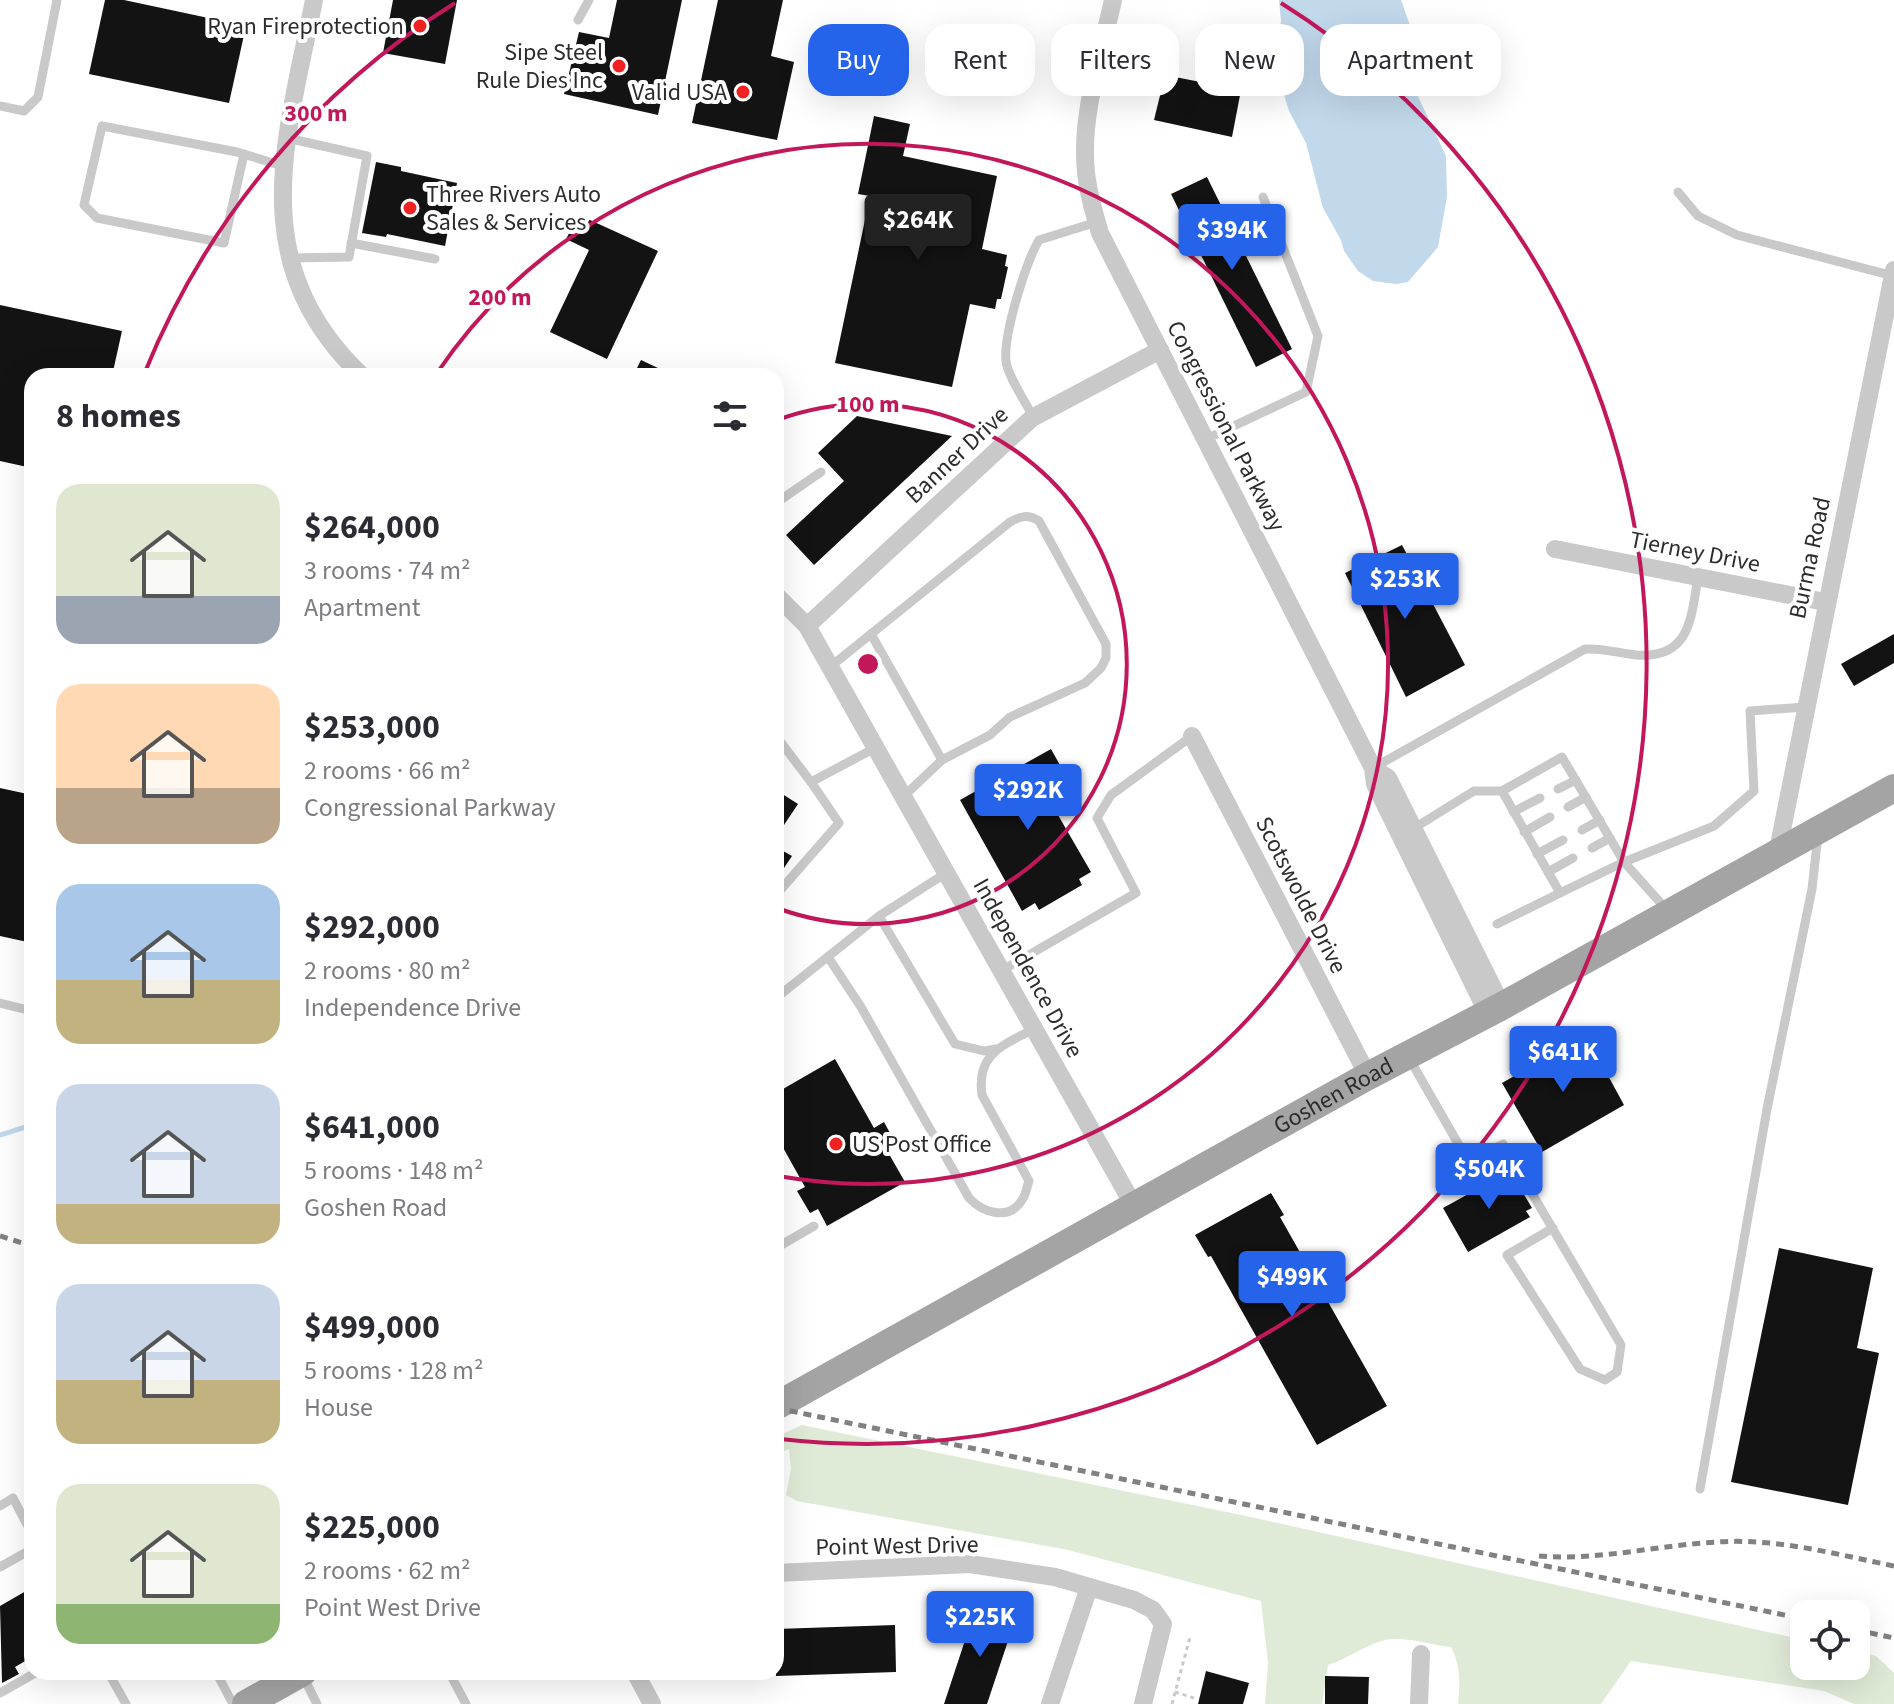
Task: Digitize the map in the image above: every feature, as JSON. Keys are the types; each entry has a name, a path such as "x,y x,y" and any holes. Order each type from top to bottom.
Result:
{"main road":[{"name":"Goshen Road","path":"784,1402 1894,788"},
{"path":"246,1704 288,1680"}],"street":[{"path":"314,0 287,138 281,207 289,258 299,288 318,322 355,368"},
{"name":"Congressional Parkway","path":"1113,0 1089,112 1085,150 1088,186 1100,233 1373,768 1375,784 1408,831 1495,1010"},
{"name":"Burma Road","path":"1777,855 1893,273"},
{"name":"Banner Drive","path":"807,626 1033,417 1160,350"},
{"name":"Tierney Drive","path":"1555,549 1825,602"},
{"name":"Independence Drive","path":"784,603 807,626 1134,1206"},
{"name":"Scotswolde Drive","path":"1192,736 1368,1076"},
{"name":"Point West Drive","path":"784,1573 970,1564 1055,1577 1134,1600 1153,1610 1163,1624 1143,1704"},
{"path":"1050,1704 1089,1587"},
{"path":"1419,1704 1421,1654"},
{"path":"639,1680 652,1704"}],"lane":[{"path":"0,106 24,111 38,97 57,0"},
{"path":"578,20 589,0"},
{"path":"244,154 224,243 97,218 84,205 102,126 244,154 283,166"},
{"path":"287,138 367,156 349,257 289,258"},
{"path":"1678,192 1698,216 1737,235 1893,273"},
{"path":"1206,439 1306,392 1318,336 1263,197"},
{"path":"1033,417 1005,362 1012,317 1030,256 1039,240 1097,222"},
{"path":"351,243 435,259"},
{"path":"784,497 821,472"},
{"path":"830,667 1010,522 1031,516 1039,521 1106,644 1106,658 1101,668 1085,683 1010,717 990,735 942,760 903,797"},
{"path":"1373,768 1585,649 1601,648 1638,655 1667,651 1688,633 1698,577"},
{"path":"871,634 942,760"},
{"path":"1497,924 1624,862 1714,826 1754,791 1750,711 1805,707"},
{"path":"1001,971 1136,893 1097,818 1111,795 1192,736"},
{"path":"784,747 839,823 784,886"},
{"path":"811,782 875,748"},
{"path":"1408,831 1474,791 1502,791 1562,757 1624,862 1669,914"},
{"path":"1558,789 1576,780"},
{"path":"1502,791 1560,893"},
{"path":"1568,807 1586,797"},
{"path":"1513,812 1540,798"},
{"path":"1524,832 1550,817"},
{"path":"1582,830 1600,820"},
{"path":"1700,1489 1767,1109 1812,889 1818,831"},
{"path":"1592,848 1610,838"},
{"path":"1537,854 1563,840"},
{"path":"1548,872 1573,858"},
{"path":"784,992 879,916 946,873"},
{"path":"879,916 955,1044 984,1051 996,1049 1034,1029"},
{"path":"828,957 861,1007 969,1198 978,1208 995,1213 1009,1212 1022,1200 1029,1181 982,1095 980,1081 985,1064 996,1049"},
{"path":"0,1003 24,1009"},
{"path":"1408,1055 1468,1161 1503,1144 1553,1228 1621,1345 1617,1372 1605,1380 1580,1369 1507,1255 1553,1228"},
{"path":"784,1243 814,1226"},
{"path":"0,1506 13,1498 24,1519"},
{"path":"0,1567 24,1554"},
{"path":"0,1693 24,1679"},
{"path":"112,1680 126,1704"},
{"path":"220,1680 233,1704"},
{"path":"306,1680 317,1704"},
{"path":"453,1680 466,1704"}],"path":[{"path":"1172,1704 1190,1637"},
{"path":"1175,1692 1197,1699"}],"green space":[{"path":"802,1425 1251,1517 1790,1637 1790,1680 1870,1680 1870,1654 1876,1656 1894,1673 1894,1704 1854,1704 1824,1691 1631,1661 1601,1704 1458,1704 1459,1675 1451,1647 1400,1639 1378,1642 1328,1665 1322,1704 1265,1704 1268,1663 1261,1601 1068,1550 797,1501 786,1495 791,1469 789,1449 784,1451 784,1433"}],"water":[{"path":"1279,0 1401,0 1409,24 1320,24 1320,96 1418,96 1446,156 1447,197 1438,247 1408,282 1373,281 1358,271 1344,251 1323,208 1306,143 1284,96 1304,96 1304,24 1280,24"}],"building":[{"path":"105,0 124,0 246,26 229,103 89,74"},
{"name":"Ryan Fireprotection","path":"393,0 457,0 445,64 383,53"},
{"name":"Sipe Steel Rule Dies Inc","path":"617,0 682,0 658,115 564,94 579,32 609,38"},
{"name":"Valid USA","path":"718,0 783,0 771,56 794,62 777,140 692,123"},
{"path":"1179,78 1195,81 1195,96 1240,96 1232,137 1154,120 1160,96 1179,96"},
{"path":"874,116 910,124 903,156 997,176 982,249 1007,255 1005,266 1008,267 1001,299 997,299 995,309 970,304 952,387 835,363 870,196 858,194"},
{"name":"Three Rivers Auto Sales & Services","path":"376,162 401,167 401,171 457,183 445,246 387,234 386,237 362,233"},
{"path":"1207,177 1292,349 1256,367 1171,194"},
{"path":"579,215 658,251 607,359 550,332 589,250 566,239"},
{"path":"0,305 122,331 114,368 24,368 24,466 0,461"},
{"path":"641,360 658,368 637,368"},
{"path":"857,416 952,436 814,565 786,535 844,481 818,453"},
{"path":"1402,545 1465,665 1406,697 1345,573"},
{"path":"1894,634 1894,663 1854,686 1841,664"},
{"path":"1051,749 1070,783 1047,796 1091,872 1079,879 1082,885 1039,910 1035,903 1022,911 960,800"},
{"path":"0,788 24,793 24,941 0,936"},
{"path":"784,795 798,804 784,825"},
{"path":"784,852 792,856 784,868"},
{"path":"1586,1035 1624,1105 1542,1152 1502,1083"},
{"name":"US Post Office","path":"835,1059 874,1128 884,1122 895,1142 885,1147 905,1182 827,1226 818,1209 810,1213 797,1191 805,1187 784,1149 784,1088"},
{"path":"1510,1171 1532,1208 1526,1211 1530,1217 1468,1252 1443,1208"},
{"path":"1271,1193 1284,1215 1280,1217 1387,1406 1317,1445 1211,1256 1208,1257 1195,1235"},
{"path":"1779,1248 1873,1268 1857,1348 1879,1353 1848,1505 1731,1482"},
{"path":"24,1592 24,1662 15,1667 19,1674 2,1683 0,1606"},
{"path":"976,1607 1015,1620 987,1704 944,1704"},
{"path":"895,1625 896,1672 784,1676 784,1629"},
{"path":"1206,1671 1249,1683 1243,1704 1198,1704"},
{"path":"1325,1676 1369,1677 1368,1704 1325,1704"}],"waterway":[{"path":"0,1135 24,1128"}],"railway":[{"path":"0,1236 24,1244"},
{"path":"784,1410 1790,1616"},
{"path":"1539,1556 1606,1555 1739,1541 1806,1548 1894,1566"},
{"path":"1870,1633 1894,1638"}],"place":[{"name":"Ryan Fireprotection","path":"420,26"},
{"name":"Sipe Steel Rule Dies Inc","path":"619,66"},
{"name":"Valid USA","path":"743,92"},
{"name":"Three Rivers Auto Sales & Services","path":"410,208"},
{"name":"US Post Office","path":"836,1144"}]}
